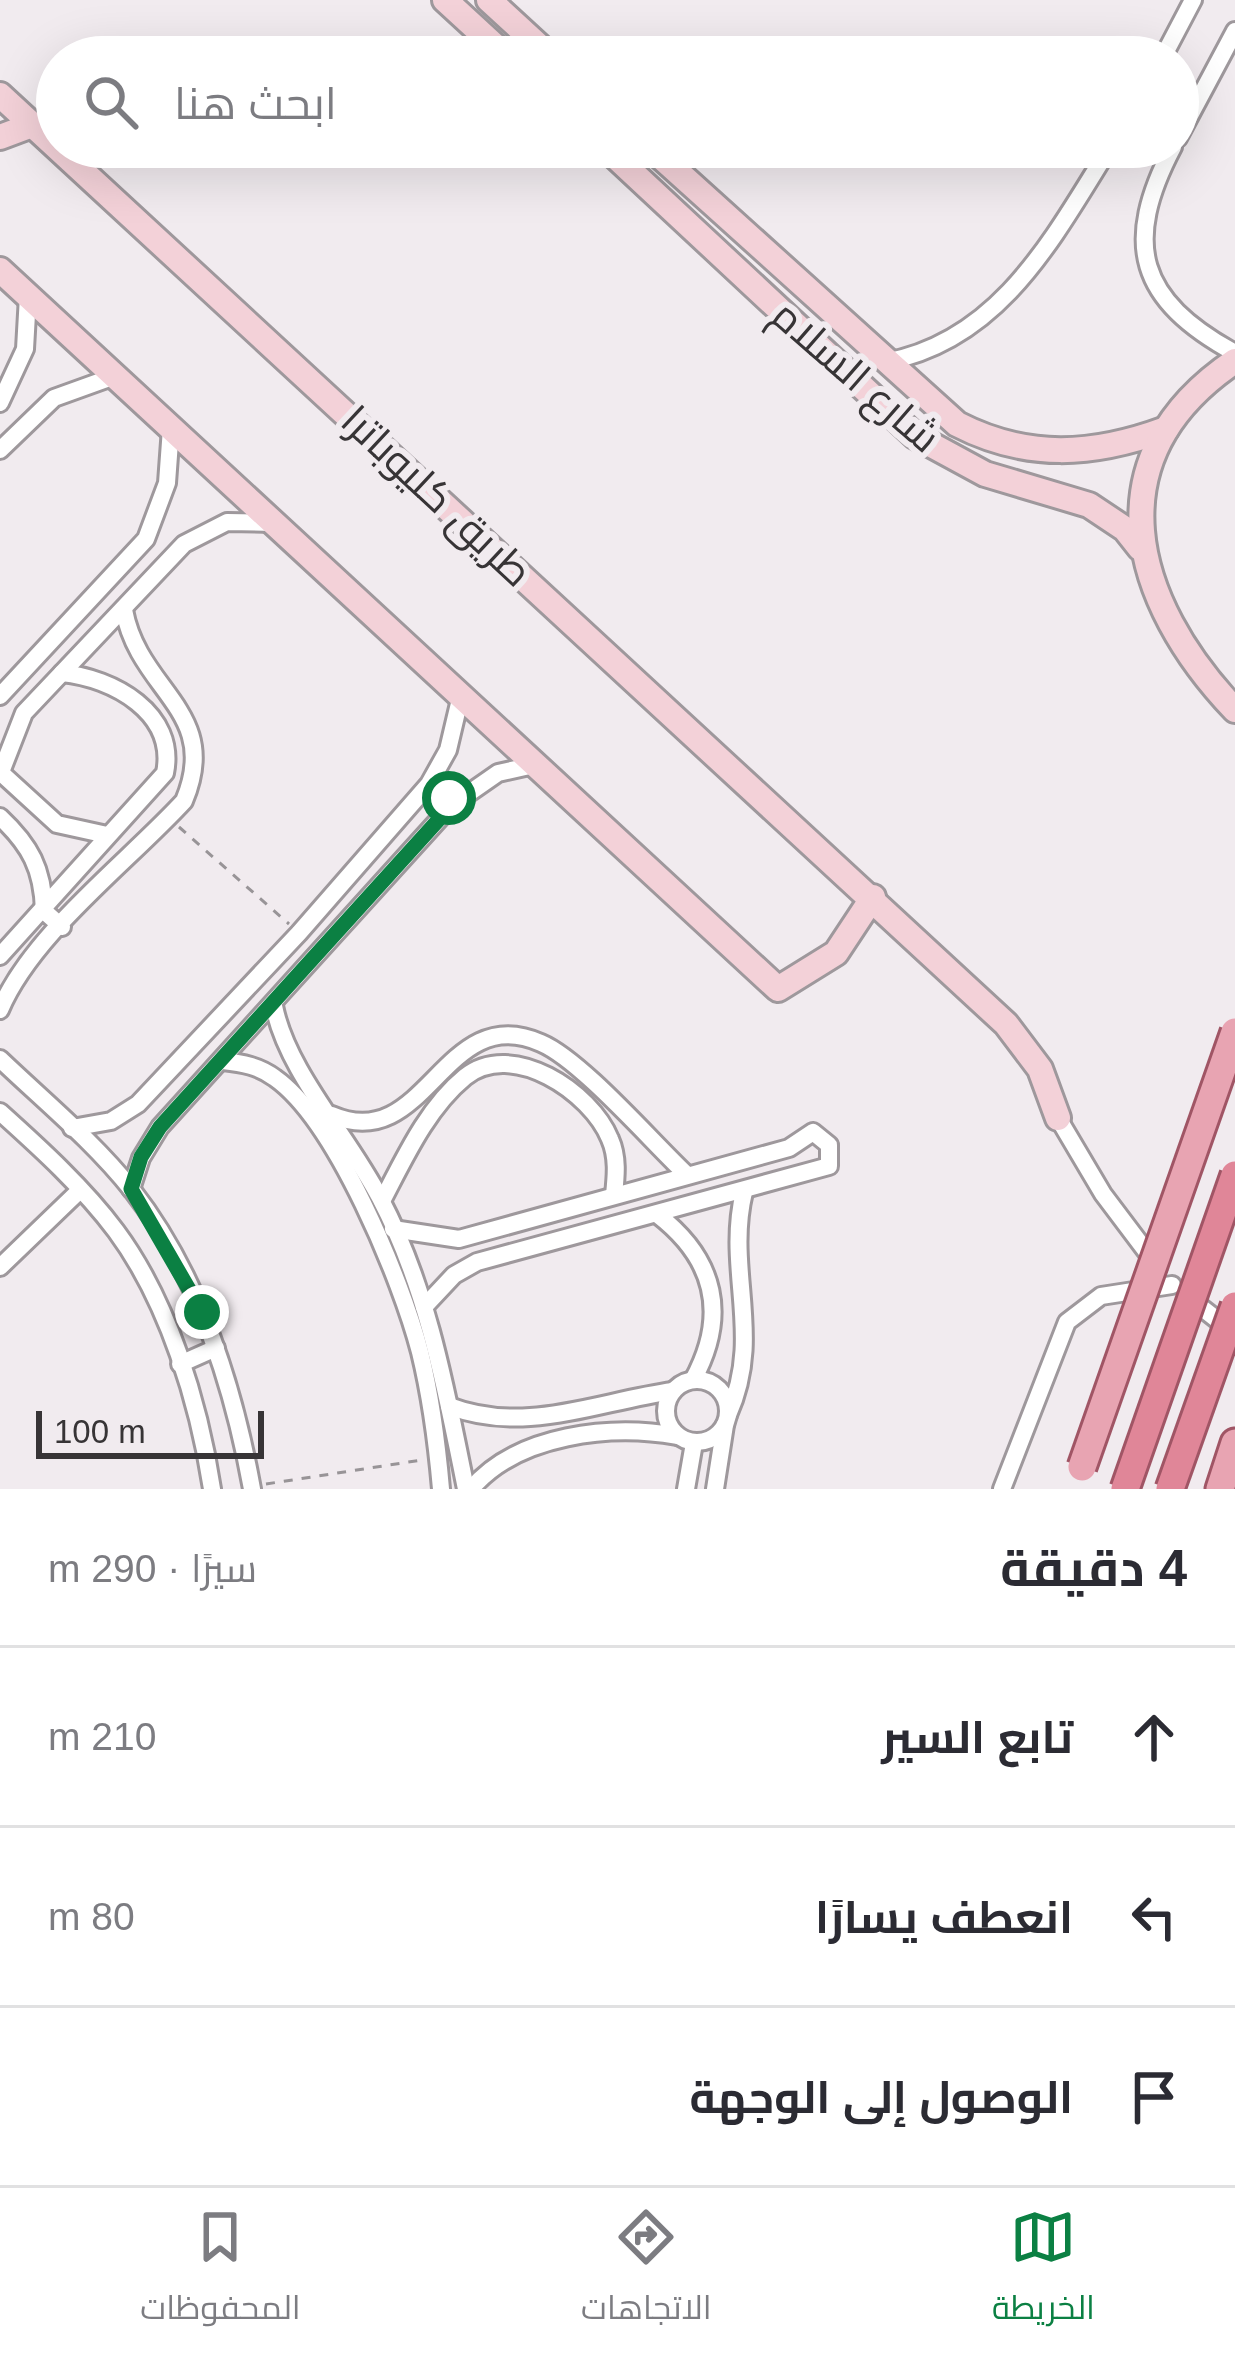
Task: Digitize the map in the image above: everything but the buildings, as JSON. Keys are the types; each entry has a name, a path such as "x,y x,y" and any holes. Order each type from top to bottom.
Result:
{"highway":[{"path":"1125,1489 1235,1175"},
{"path":"1170,1489 1235,1306"}],"main road":[{"path":"445,0 484,36"},
{"path":"488,0 528,36"},
{"name":"طريق كليوباترا","path":"0,95 36,129"},
{"path":"0,137 32,125"},
{"name":"طريق كليوباترا","path":"79,168 1019,1038 1040,1069 1058,1118"},
{"name":"شارع السلام","path":"628,168 915,436 985,474 1089,505 1125,529 1140,548"},
{"name":"شارع السلام","path":"673,168 939,412 1015,447 1084,451 1166,429"},
{"path":"0,270 778,989 836,953 873,898"},
{"path":"1235,357 1206,381 1166,429 1144,487 1140,548 1166,620 1235,710"},
{"path":"1078,1478 1235,1032"},
{"path":"1220,1489 1235,1443"}],"street":[{"path":"1173,36 1193,0"},
{"path":"1199,99 1235,31"},
{"path":"884,362 958,337 1004,301 1096,168"},
{"path":"1163,168 1148,202 1146,260 1174,312 1235,357"},
{"path":"0,403 25,349 28,296"},
{"path":"0,450 54,398 115,376"},
{"path":"24,713 1,695 146,538 167,483 171,428"},
{"path":"106,836 57,824 0,772 24,713 171,557 204,531 227,523 274,523"},
{"path":"0,1010 22,973 62,927 184,801 195,776 197,748 189,722 140,660 124,610"},
{"path":"0,956 166,773 165,738 124,692 105,682 62,673"},
{"path":"72,1128 111,1121 147,1094 299,934 429,784 448,750 461,695"},
{"path":"131,1189 141,1157 172,1116 452,805 481,781 534,765"},
{"path":"429,784 452,805"},
{"path":"0,817 31,850 39,869 44,910 62,927"},
{"path":"274,1006 300,1070 382,1201 424,1307 469,1489 500,1464 571,1437 622,1430 707,1441 726,1420"},
{"path":"332,1115 350,1123 389,1120 463,1051 502,1036 526,1036 566,1061 686,1174"},
{"path":"0,1060 131,1189 202,1312 216,1348 252,1488"},
{"path":"223,1061 261,1069 283,1084 341,1165 376,1232 420,1354 441,1489"},
{"path":"382,1201 412,1144 452,1093 485,1066 506,1062 547,1074 604,1128 614,1153 614,1195"},
{"path":"283,1084 300,1070"},
{"path":"147,1094 172,1116"},
{"path":"0,1112 80,1191 130,1253 180,1364 212,1489"},
{"path":"1058,1118 1111,1206 1172,1285 1235,1334"},
{"path":"393,1229 446,1240 484,1233 789,1148 813,1132 829,1145 829,1166 658,1216 490,1257 454,1275 424,1307"},
{"path":"0,1267 80,1191"},
{"path":"715,1489 726,1420 747,1348 737,1234 744,1192"},
{"path":"449,1406 501,1421 527,1421 673,1391 693,1380 713,1334 715,1298 696,1251 658,1216"},
{"path":"484,1233 490,1257"},
{"path":"1002,1489 1067,1322 1102,1296 1172,1285"},
{"path":"715,1298 744,1294"},
{"path":"166,1329 181,1315 202,1312"},
{"path":"180,1364 216,1348"},
{"path":"693,1380 719,1389 726,1420"},
{"path":"673,1391 666,1406 667,1422 686,1439 686,1489"}],"path":[{"path":"169,818 299,934"},
{"path":"252,1488 438,1458"}],"route":[{"path":"202,1312 131,1189 141,1157 160,1127 452,805 449,798"}]}
